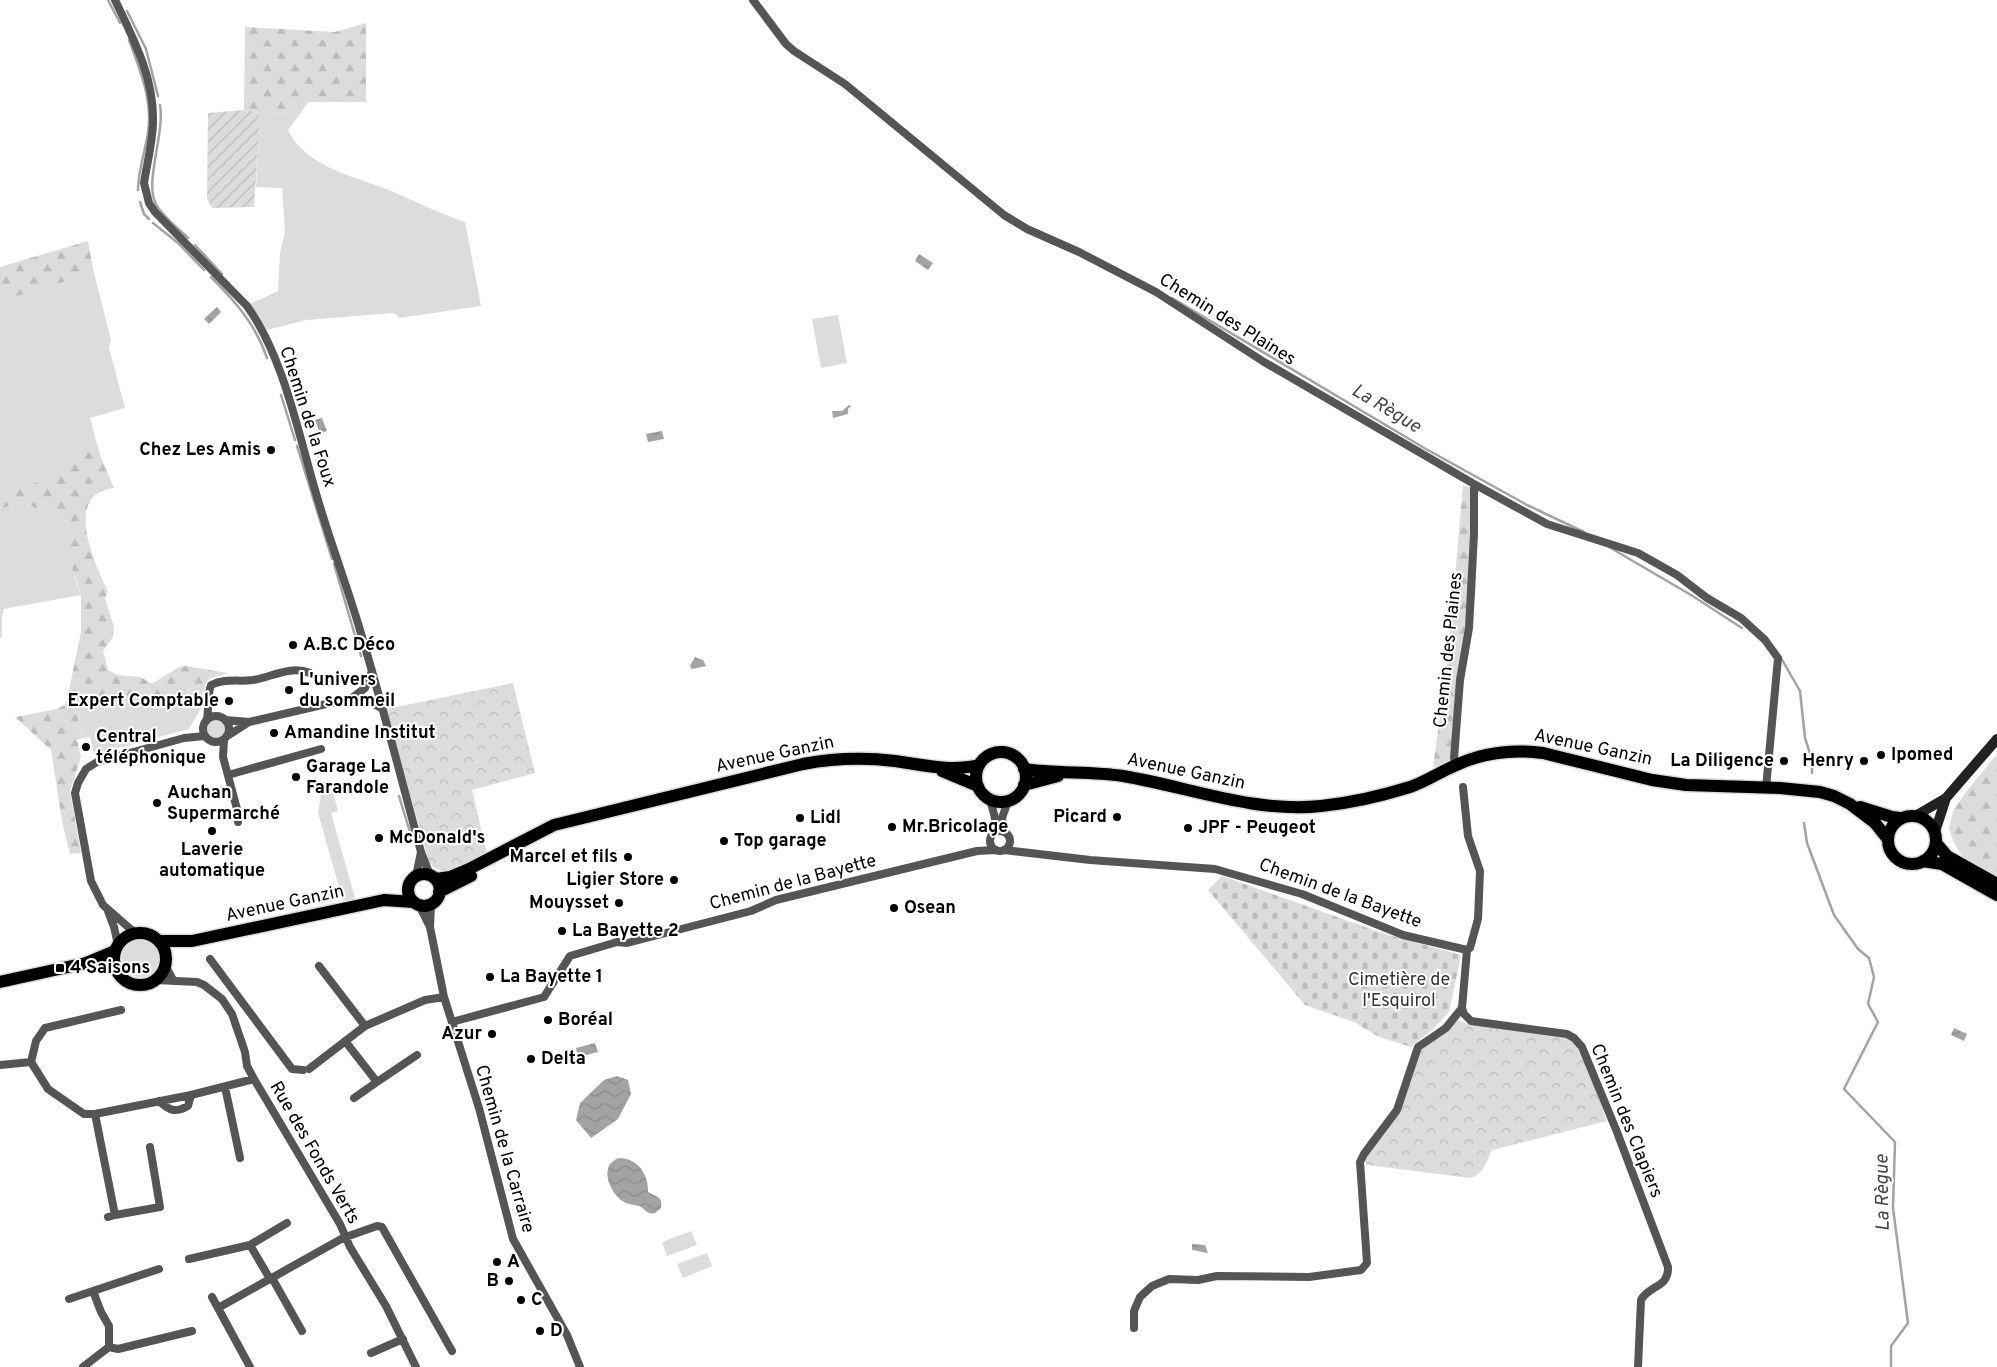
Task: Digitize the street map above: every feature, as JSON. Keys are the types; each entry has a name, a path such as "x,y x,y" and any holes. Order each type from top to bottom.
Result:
{"main road":[{"path":"1997,739 1946,798 1916,815 1900,818 1889,830 1887,838 1888,846 1896,858 1909,864 1923,862 1942,864 1997,895"},
{"path":"1002,752 1015,756 1024,769 1024,785 1015,797 1008,800 1002,802 990,799 985,796 978,786 976,779 979,766 991,755 1002,752"},
{"name":"Avenue Ganzin","path":"1024,769 1120,776 1242,802 1293,808 1336,804 1379,796 1412,786 1456,764 1490,753 1543,752 1652,780 1686,785 1820,792 1850,804 1900,818"},
{"name":"Avenue Ganzin","path":"433,877 450,877 469,869 554,825 823,760 867,759 935,768 979,766"},
{"name":"Avenue Ganzin","path":"935,768 978,786"},
{"name":"Avenue Ganzin","path":"1024,785 1068,773"},
{"path":"1923,862 1934,850 1946,798"},
{"name":"Avenue Ganzin","path":"1850,804 1875,823 1887,838"},
{"name":"Avenue Ganzin","path":"439,892 552,832 624,809"},
{"path":"1916,815 1928,821 1947,856 1997,884"},
{"path":"416,876 433,877 439,892 437,899 421,904 410,898 408,887 411,880 416,876"},
{"name":"Avenue Ganzin","path":"160,941 192,941 384,900 408,887"},
{"name":"Avenue Ganzin","path":"384,900 421,904"},
{"path":"86,963 105,965 116,970 121,976 134,984 142,985 156,980 166,963 166,953 160,941 144,933 135,933 123,939 117,948 114,957 116,970"},
{"name":"Avenue Ganzin","path":"166,963 178,949 192,941"},
{"path":"0,982 86,963 117,948"}],"street":[{"name":"Chemin de la Foux","path":"115,0 140,52 152,97 154,122 144,183 149,204 165,223 247,306 266,339 290,401 318,501 372,671 421,852 433,877"},
{"name":"Chemin des Plaines","path":"752,0 786,44 794,51 845,84 1004,215 1027,230 1079,252 1156,292 1264,362 1474,484 1472,579 1468,634 1460,680 1454,758 1456,764"},
{"path":"1474,484 1547,524 1638,553 1677,575 1707,598 1741,618 1765,640 1778,658 1766,788"},
{"path":"218,716 210,704 208,694 211,685 222,680 251,680 294,670 310,673"},
{"path":"352,698 363,690 372,671"},
{"path":"363,690 374,693 378,697"},
{"path":"207,719 212,716 218,716 226,720 249,722 352,698 364,698 381,708"},
{"path":"204,732 210,704"},
{"path":"226,720 230,727 226,737 224,757 237,809 238,822"},
{"path":"213,742 226,737 249,722"},
{"path":"117,948 114,927 91,881 75,793 78,783 86,769 97,762 204,732"},
{"path":"204,732 224,757"},
{"path":"228,775 321,749"},
{"path":"1134,1328 1134,1310 1140,1297 1152,1286 1170,1279 1191,1280 1217,1276 1309,1277 1361,1270 1367,1263 1360,1162 1397,1110 1418,1047 1446,1028 1462,1008 1467,950 1470,948 1478,919 1480,871 1468,836 1463,787"},
{"path":"990,799 995,818 994,833 990,842 992,847 1000,850 1009,843"},
{"path":"1008,800 1002,818 1004,832 1008,836 1009,843 1024,854"},
{"path":"994,833 1004,832"},
{"name":"Chemin de la Bayette","path":"977,851 990,842"},
{"name":"Chemin de la Bayette","path":"452,1022 544,998 570,956 617,942 627,943 751,911 776,900 977,851 1000,850 1024,854 1216,869 1302,894 1403,935 1467,950"},
{"name":"Chemin de la Foux","path":"416,876 421,852"},
{"name":"Chemin de la Carraire","path":"421,904 430,927 444,997 479,1108 513,1239 567,1335 580,1367"},
{"name":"Chemin de la Carraire","path":"421,904 430,927"},
{"path":"107,910 135,933"},
{"path":"210,958 292,1069 306,1069 364,1026 425,1000 444,997"},
{"path":"166,963 173,980"},
{"path":"319,966 364,1026"},
{"name":"Rue des Fonds Verts","path":"156,980 197,982 222,999 232,1014 245,1052 247,1066 340,1224 350,1247 386,1306 416,1367"},
{"path":"222,999 234,990"},
{"name":"Chemin des Clapiers","path":"1462,1008 1464,1014 1471,1021 1567,1034 1574,1038 1582,1047 1617,1132 1668,1267 1666,1281 1649,1291 1641,1300 1638,1367"},
{"path":"121,1010 45,1028 36,1041 31,1062 48,1089 84,1114 95,1114 191,1095 254,1079"},
{"path":"345,1041 377,1082"},
{"path":"354,1098 417,1055"},
{"path":"0,1065 31,1062"},
{"path":"226,1087 240,1158"},
{"path":"159,1101 168,1109 180,1111 188,1106 191,1095"},
{"path":"95,1114 112,1216 160,1207 150,1147"},
{"path":"189,1259 250,1245 286,1223"},
{"path":"218,1308 346,1237 378,1226 382,1227 452,1351"},
{"path":"250,1245 302,1331"},
{"path":"68,1299 160,1269"},
{"path":"93,1291 109,1326 109,1347"},
{"path":"212,1297 250,1367"},
{"path":"83,1367 109,1347 118,1348 192,1331"},
{"path":"371,1353 403,1339"}],"green space":[{"path":"366,23 366,102 308,102 300,114 259,113 244,110 245,27 335,32"},
{"path":"244,110 259,113 260,122 254,207 212,208 207,199 208,113"},
{"path":"259,113 300,114 288,130 296,143 319,162 332,169 389,190 465,222 481,306 399,318 394,313 306,320 267,330 250,304 278,291 280,253 285,232 282,188 256,187"},
{"path":"88,241 94,273 0,301 0,267"},
{"path":"94,273 111,340 109,348 125,408 90,418 95,437 52,473 27,487 14,491 0,492 0,301"},
{"path":"838,315 847,363 821,368 812,319"},
{"path":"95,437 114,488 98,493 89,503 86,516 91,549 108,592 105,598 114,627 113,637 103,651 108,670 118,675 141,677 150,683 179,667 185,666 228,673 209,679 206,684 166,697 139,698 126,695 98,706 88,707 80,712 79,726 83,738 77,740 81,757 70,791 81,853 70,854 62,821 51,750 15,717 57,709 66,704 81,632 81,595 71,564 68,534 49,513 21,502 0,510 0,492 14,491 39,481 63,465"},
{"path":"1463,485 1477,490 1476,586 1469,648 1461,695 1459,758 1433,767 1448,658"},
{"path":"21,502 49,513 68,534 75,579 81,595 4,609 2,637 0,638 0,510"},
{"path":"513,683 535,773 472,790 487,855 448,873 435,868 429,862 402,766 390,731 387,709"},
{"path":"206,684 201,708 189,729 97,754 94,753 90,737 83,738 79,726 80,712 88,707 98,706 126,695 139,698 176,694"},
{"path":"212,720 220,720 225,725 223,736 212,738 207,733 207,725"},
{"path":"1997,754 1997,878 1963,857 1954,843 1949,829 1953,811"},
{"path":"333,792 338,811 331,813 355,898 343,901 318,813 321,794"},
{"name":"Cimetière de l'Esquirol","path":"1222,876 1385,934 1461,955 1449,1012 1432,1030 1411,1047 1379,1037 1354,1022 1305,1005 1208,890"},
{"path":"141,939 155,944 160,958 155,972 141,977 127,972 122,958 127,944"},
{"path":"1457,1008 1457,1020 1468,1024 1566,1037 1580,1052 1586,1063 1607,1121 1492,1150 1481,1171 1470,1178 1367,1165 1361,1153 1368,1141 1396,1107 1414,1048 1437,1030"},
{"path":"691,1231 697,1245 667,1256 662,1242"},
{"path":"707,1253 712,1266 683,1278 677,1264"}],"water":[{"path":"919,254 933,263 928,270 915,261"},
{"path":"217,307 221,312 209,324 204,319"},
{"path":"849,405 851,406 848,409 848,414 833,418 832,411 842,411"},
{"path":"322,418 327,431 320,434 315,420"},
{"path":"662,431 664,439 648,442 646,434"},
{"path":"695,657 703,660 706,666 692,669 690,666"},
{"path":"1954,1028 1967,1034 1964,1041 1951,1035"},
{"path":"595,1043 598,1052 578,1057 576,1048"},
{"path":"617,1076 628,1080 631,1094 618,1119 591,1138 576,1120 580,1103 604,1080"},
{"path":"619,1158 632,1161 641,1169 647,1180 648,1192 658,1197 661,1201 661,1208 655,1213 650,1213 639,1206 626,1203 619,1198 610,1186 607,1173 613,1162"},
{"path":"1192,1244 1205,1245 1208,1253 1192,1250"}],"waterway":[{"path":"108,0 120,23"},
{"path":"127,11 146,49 158,96"},
{"path":"129,40 144,85 149,109 148,133 140,169 138,190"},
{"path":"160,105 160,130 153,171 153,195 156,204 163,213 188,238"},
{"path":"140,202 144,214 149,219"},
{"path":"153,223 178,243 204,270"},
{"path":"195,245 222,274"},
{"path":"211,277 251,324 267,358"},
{"name":"La Règue","path":"1172,298 1426,449 1527,505 1584,532"},
{"path":"281,395 295,440"},
{"path":"297,446 332,559"},
{"name":"La Règue","path":"1609,547 1691,595 1742,628"},
{"path":"334,564 361,656"},
{"name":"La Règue","path":"1781,658 1800,691 1805,738 1812,760 1812,773"},
{"path":"399,796 413,842"},
{"name":"La Règue","path":"1804,823 1807,843 1834,915 1858,949 1869,958 1874,977 1868,1004 1878,1022 1844,1089 1895,1142 1893,1208 1908,1323 1891,1346 1891,1367"}],"place":[{"name":"Chez Les Amis","path":"271,450"},
{"name":"A.B.C Déco","path":"293,645"},
{"name":"L'univers du sommeil","path":"289,690"},
{"name":"Expert Comptable","path":"229,701"},
{"name":"Amandine Institut","path":"274,733"},
{"name":"Central téléphonique","path":"86,747"},
{"name":"Ipomed","path":"1881,755"},
{"name":"La Diligence","path":"1784,761"},
{"name":"Henry","path":"1864,761"},
{"name":"Garage La Farandole","path":"296,777"},
{"name":"Auchan Supermarché","path":"157,803"},
{"name":"Picard","path":"1117,817"},
{"name":"Lidl","path":"800,818"},
{"name":"Mr.Bricolage","path":"892,827"},
{"name":"JPF - Peugeot","path":"1188,828"},
{"name":"Laverie automatique","path":"212,831"},
{"name":"McDonald's","path":"379,838"},
{"name":"Top garage","path":"724,841"},
{"name":"Marcel et fils","path":"628,857"},
{"name":"Ligier Store","path":"674,880"},
{"name":"Mouysset","path":"619,903"},
{"name":"Osean","path":"894,908"},
{"name":"La Bayette 2","path":"562,931"},
{"name":"4 Saisons","path":"60,968"},
{"name":"La Bayette 1","path":"490,977"},
{"name":"Boréal","path":"548,1020"},
{"name":"Azur","path":"492,1034"},
{"name":"Delta","path":"531,1059"},
{"name":"A","path":"497,1262"},
{"name":"B","path":"509,1281"},
{"name":"C","path":"521,1300"},
{"name":"D","path":"540,1331"}]}
